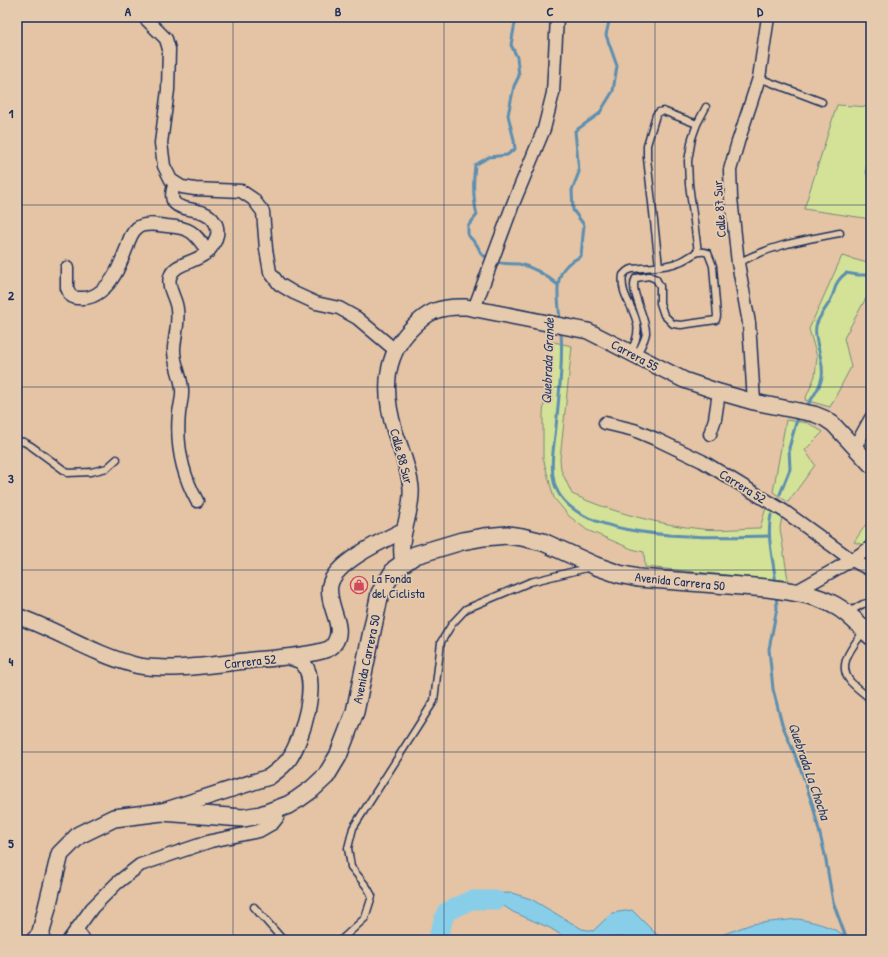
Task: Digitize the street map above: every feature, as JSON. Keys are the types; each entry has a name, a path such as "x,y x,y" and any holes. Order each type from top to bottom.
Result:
{"main road":[{"name":"Avenida Carrera 50","path":"35,940 40,936 60,854 80,835 114,818 162,812 243,818 262,815 278,810 298,799 326,776 338,756 355,712 380,594 395,569 415,555 462,541 484,537 507,535 522,537 542,542 596,566 638,578 790,591 825,601 836,606 847,613 868,633"}],"street":[{"path":"144,17 166,40 169,49 168,90 161,143 164,166 171,180 182,187 195,190 241,191 253,199 263,212 266,249 270,272 279,284 316,303 339,308 356,318 395,350"},
{"path":"474,309 527,169 544,129 553,93 558,17"},
{"name":"Calle 87 Sur","path":"754,402 749,323 738,263 731,198 730,170 759,78 768,17"},
{"path":"175,183 171,194 174,203 180,207 210,216 216,224 217,234 214,244 208,252 193,261 178,266 171,273 169,282 177,307 178,321 173,349 182,391 179,429 180,455 187,480 197,501"},
{"path":"67,268 67,288 70,295 77,298 89,298 94,296 106,287 115,275 133,232 139,227 148,225 187,229 197,236 208,252"},
{"name":"Carrera 55","path":"395,350 407,332 418,321 430,312 450,306 574,327 601,337 684,380 754,402 798,410 824,418 833,424 871,465"},
{"name":"Calle 88 Sur","path":"395,350 390,363 388,378 390,412 409,477 411,494 401,554 403,562"},
{"path":"710,434 715,419 719,392"},
{"path":"854,448 871,418"},
{"name":"Carrera 52","path":"605,423 634,430 702,461 784,511 852,560 871,570"},
{"name":"Carrera 52","path":"17,616 104,654 137,665 175,668 289,657 323,651 330,648 334,644 338,631 329,592 330,584 334,576 345,564 370,547 404,530"},
{"path":"790,591 852,560 871,547"},
{"path":"162,812 269,776 280,770 289,758 303,731 310,685 306,667 302,662 289,657"},
{"path":"69,940 92,908 104,895 140,865 211,841 259,831 273,823 277,818 278,810"},
{"path":"76,929 84,940"}],"lane":[{"path":"759,78 822,102"},
{"path":"698,252 688,172 690,149 697,124 706,107"},
{"path":"659,266 646,158 647,145 656,115 659,112 663,111 697,124"},
{"path":"738,263 754,254 791,242 840,233"},
{"path":"698,252 708,254 713,266 717,316 716,320 681,325 672,324 664,315 660,303 660,286 656,279 649,276 636,278 633,286 643,314 646,331 645,338 633,354 638,336 637,326 633,309 623,288 623,275 632,269 671,265 681,262 698,252"},
{"path":"17,441 24,442 31,446 68,473 91,472 107,468 117,459"},
{"path":"342,940 366,918 372,896 367,887 359,879 351,867 348,848 354,828 434,701 441,642 452,624 466,609 530,582 596,566"},
{"path":"847,613 863,604 871,602"},
{"path":"868,633 847,655 845,672 849,680 871,700"},
{"path":"254,907 283,940"}],"green space":[{"path":"837,105 871,107 871,219 804,209"},
{"path":"842,256 871,264 871,292 870,291 844,338 851,367 830,407 805,400 815,376 817,357 809,329"},
{"path":"549,341 572,346 560,459 561,470 572,494 587,501 636,517 709,530 760,528 766,508 782,516 780,528 788,580 645,567 644,552 632,549 587,530 569,516 554,498 543,458 543,415"},
{"path":"786,420 808,423 823,432 805,450 815,465 788,502 773,492"},
{"path":"871,517 871,541 867,546 854,542"}],"water":[{"path":"512,893 531,899 582,929 593,931 612,913 632,910 664,940 629,940 625,937 614,937 612,940 569,940 550,928 513,912 504,906 470,908 471,894"},
{"path":"798,919 826,926 851,940 707,940 752,924"}],"waterway":[{"path":"489,258 482,255 477,245 468,235 468,226 477,215 474,190 475,165 489,157 507,155 515,149 508,115 514,86 519,76 517,57 511,45 516,17"},
{"name":"Quebrada Grande","path":"560,321 558,284 563,270 567,265 581,256 584,225 573,210 572,190 579,172 575,131 599,114 613,91 617,66 606,35 610,17"},
{"path":"871,145 869,148 867,171 871,184"},
{"path":"494,261 530,267 558,285"},
{"path":"806,407 818,389 822,377 822,364 816,338 816,326 818,319 830,301 837,283 846,273 871,275"},
{"name":"Quebrada Grande","path":"561,330 560,379 552,469 554,482 566,502 587,517 616,527 648,533 716,537 769,536"},
{"path":"780,494 790,469 789,448 796,423 801,415"},
{"path":"771,515 769,533 776,585"},
{"name":"Quebrada La Chocha","path":"864,546 871,535"},
{"name":"Quebrada La Chocha","path":"776,594 777,608 769,649 773,689 782,724 800,767 813,806 825,855 833,902 847,940"},
{"path":"437,940 446,912 471,900 496,900"}],"place":[{"name":"La Fonda del Ciclista","path":"359,585"}]}
